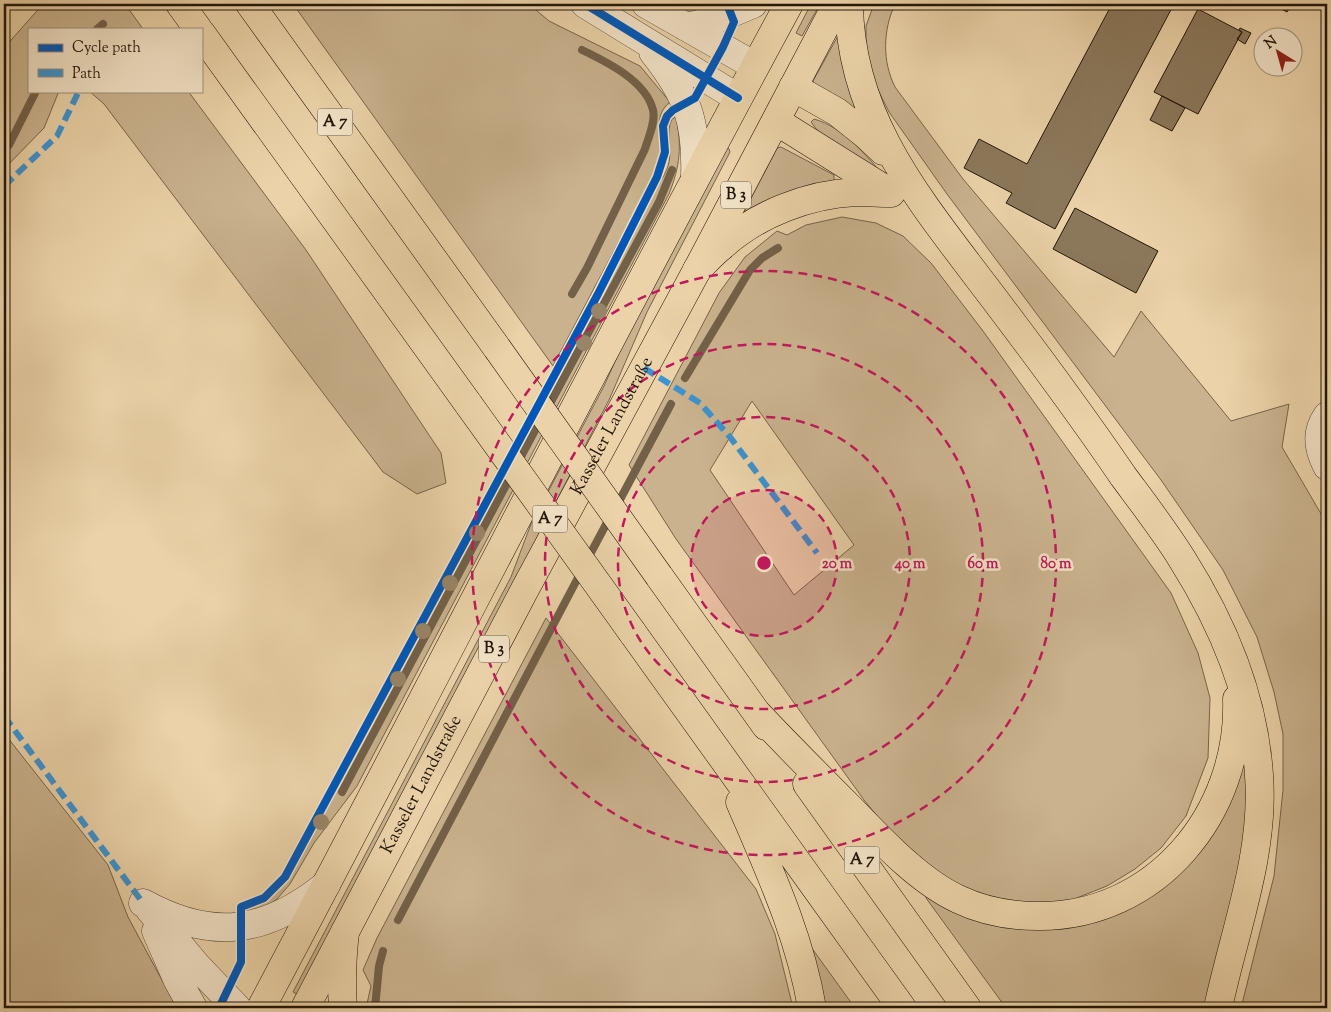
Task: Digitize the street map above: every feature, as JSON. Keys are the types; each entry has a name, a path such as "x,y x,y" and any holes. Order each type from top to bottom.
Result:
{"main road":[{"path":"180,4 197,28"},
{"name":"A 7","path":"250,4 967,1008"},
{"name":"B 3","path":"261,1008 695,178 789,4"},
{"name":"Kasseler Landstraße","path":"305,1008 524,591 697,270 837,4"},
{"path":"849,4 850,40 864,92 876,125 896,165 943,231 1062,388 1181,558 1212,611 1226,641 1249,706 1260,775 1260,806 1250,879 1218,1008"},
{"name":"A 7","path":"202,34 902,1008"},
{"path":"755,66 838,112 866,135 896,165"},
{"path":"738,98 891,193 943,231"},
{"path":"697,270 723,245 745,229 784,208 819,197 855,192 891,193"},
{"path":"756,712 883,842 928,880 957,899 989,911 1023,916 1053,916 1078,913 1136,891 1161,874 1183,852 1204,826 1220,791 1235,742 1238,713 1236,670"},
{"path":"721,757 786,912 805,972 812,1008"},
{"path":"343,1008 341,987 345,932"}],"street":[{"path":"585,4 738,98"},
{"path":"646,4 755,66"},
{"path":"686,27 715,20 753,4"},
{"path":"642,40 665,68 685,103 694,128 696,151 695,178"},
{"path":"1327,416 1319,429 1318,436 1322,456 1327,466"},
{"path":"143,903 165,915 190,923 215,927 240,926 264,922 287,913 326,885"},
{"path":"143,903 178,981 193,1008"},
{"path":"143,903 237,1008"}],"shaded area":[{"path":"43,4 125,4 142,28 28,28 28,92 59,92 44,128 4,169 4,48"},
{"path":"293,4 529,4 549,21 640,66 670,102 661,114 661,156 654,175 553,366"},
{"path":"811,4 820,4 802,36 796,33"},
{"path":"874,4 895,4 886,35 886,56 895,87 963,179 1114,357 1141,311 1231,421 1289,404 1282,447 1327,524 1327,1008 1241,1008 1274,876 1283,790 1283,734 1274,692 1257,637 1223,570 1161,480 947,194 889,112 878,90 867,56 866,26"},
{"path":"839,34 862,115 814,84 813,81"},
{"path":"90,92 189,92 306,250 441,453 446,483 417,494 383,472 104,104"},
{"path":"676,117 679,156 676,174 669,194 357,786 314,843 290,884 277,899 260,911 243,913 245,910 268,899 286,883 665,173 670,156 669,129 672,119"},
{"path":"814,119 835,128 844,135 862,151 885,177 878,180 817,130 811,122"},
{"path":"727,147 730,152 647,312 609,400 298,995 293,992 511,577 531,524 604,386 639,308"},
{"path":"781,147 834,175 834,181 741,218 777,148"},
{"path":"842,217 876,223 903,236 931,263 983,331 1171,593 1198,653 1210,698 1208,758 1186,816 1161,848 1135,869 1107,886 1069,901 1037,904 994,899 959,887 934,869 886,827 864,800 676,539 629,465 719,293 745,257 777,231 787,235 806,225","holes":["752,401 854,545 794,595 710,470"]},
{"path":"546,618 756,889 775,934 793,1008 366,1008 371,986 363,970 377,938"},
{"path":"4,733 108,865 128,917 177,1008 4,1008"},
{"path":"1245,738 1252,804 1212,1008 1006,1008 926,898 927,891 969,914 1010,928 1050,929 1093,919 1163,887 1191,862 1217,826"},
{"path":"811,947 855,1008 824,1008"}],"building":[{"path":"1112,4 1174,4 1055,229 1006,203 1012,193 964,168 979,139 1027,164"},
{"path":"1272,4 1292,4 1287,12"},
{"path":"1198,9 1242,32 1198,114 1154,92"},
{"path":"1240,28 1251,33 1245,44 1237,39 1242,32 1239,30"},
{"path":"1162,96 1185,108 1172,131 1150,120"},
{"path":"1075,208 1158,251 1136,293 1053,249"}],"waterway":[{"path":"98,28 103,24"},
{"path":"572,294 587,268 645,149 653,125 654,115 649,100 634,81 603,60 582,50"},
{"path":"4,147 9,145 36,92"},
{"path":"547,409 659,202 672,170"},
{"path":"685,378 750,270 762,258 778,248"},
{"path":"616,507 671,404"},
{"path":"517,464 541,419"},
{"path":"342,792 512,474"},
{"path":"587,560 610,517"},
{"path":"398,920 581,572"},
{"path":"375,1008 379,966 383,951"}],"marked path":[{"path":"4,186 57,136 79,92"},
{"path":"644,368 700,403 730,437 817,553"},
{"path":"4,716 143,903"}],"cycle path":[{"path":"585,4 738,98"},
{"path":"219,1008 241,962 241,907 264,898 285,877 598,294 657,177 665,152 663,126 667,116 673,110 695,98 723,47 734,22 727,4"}]}
